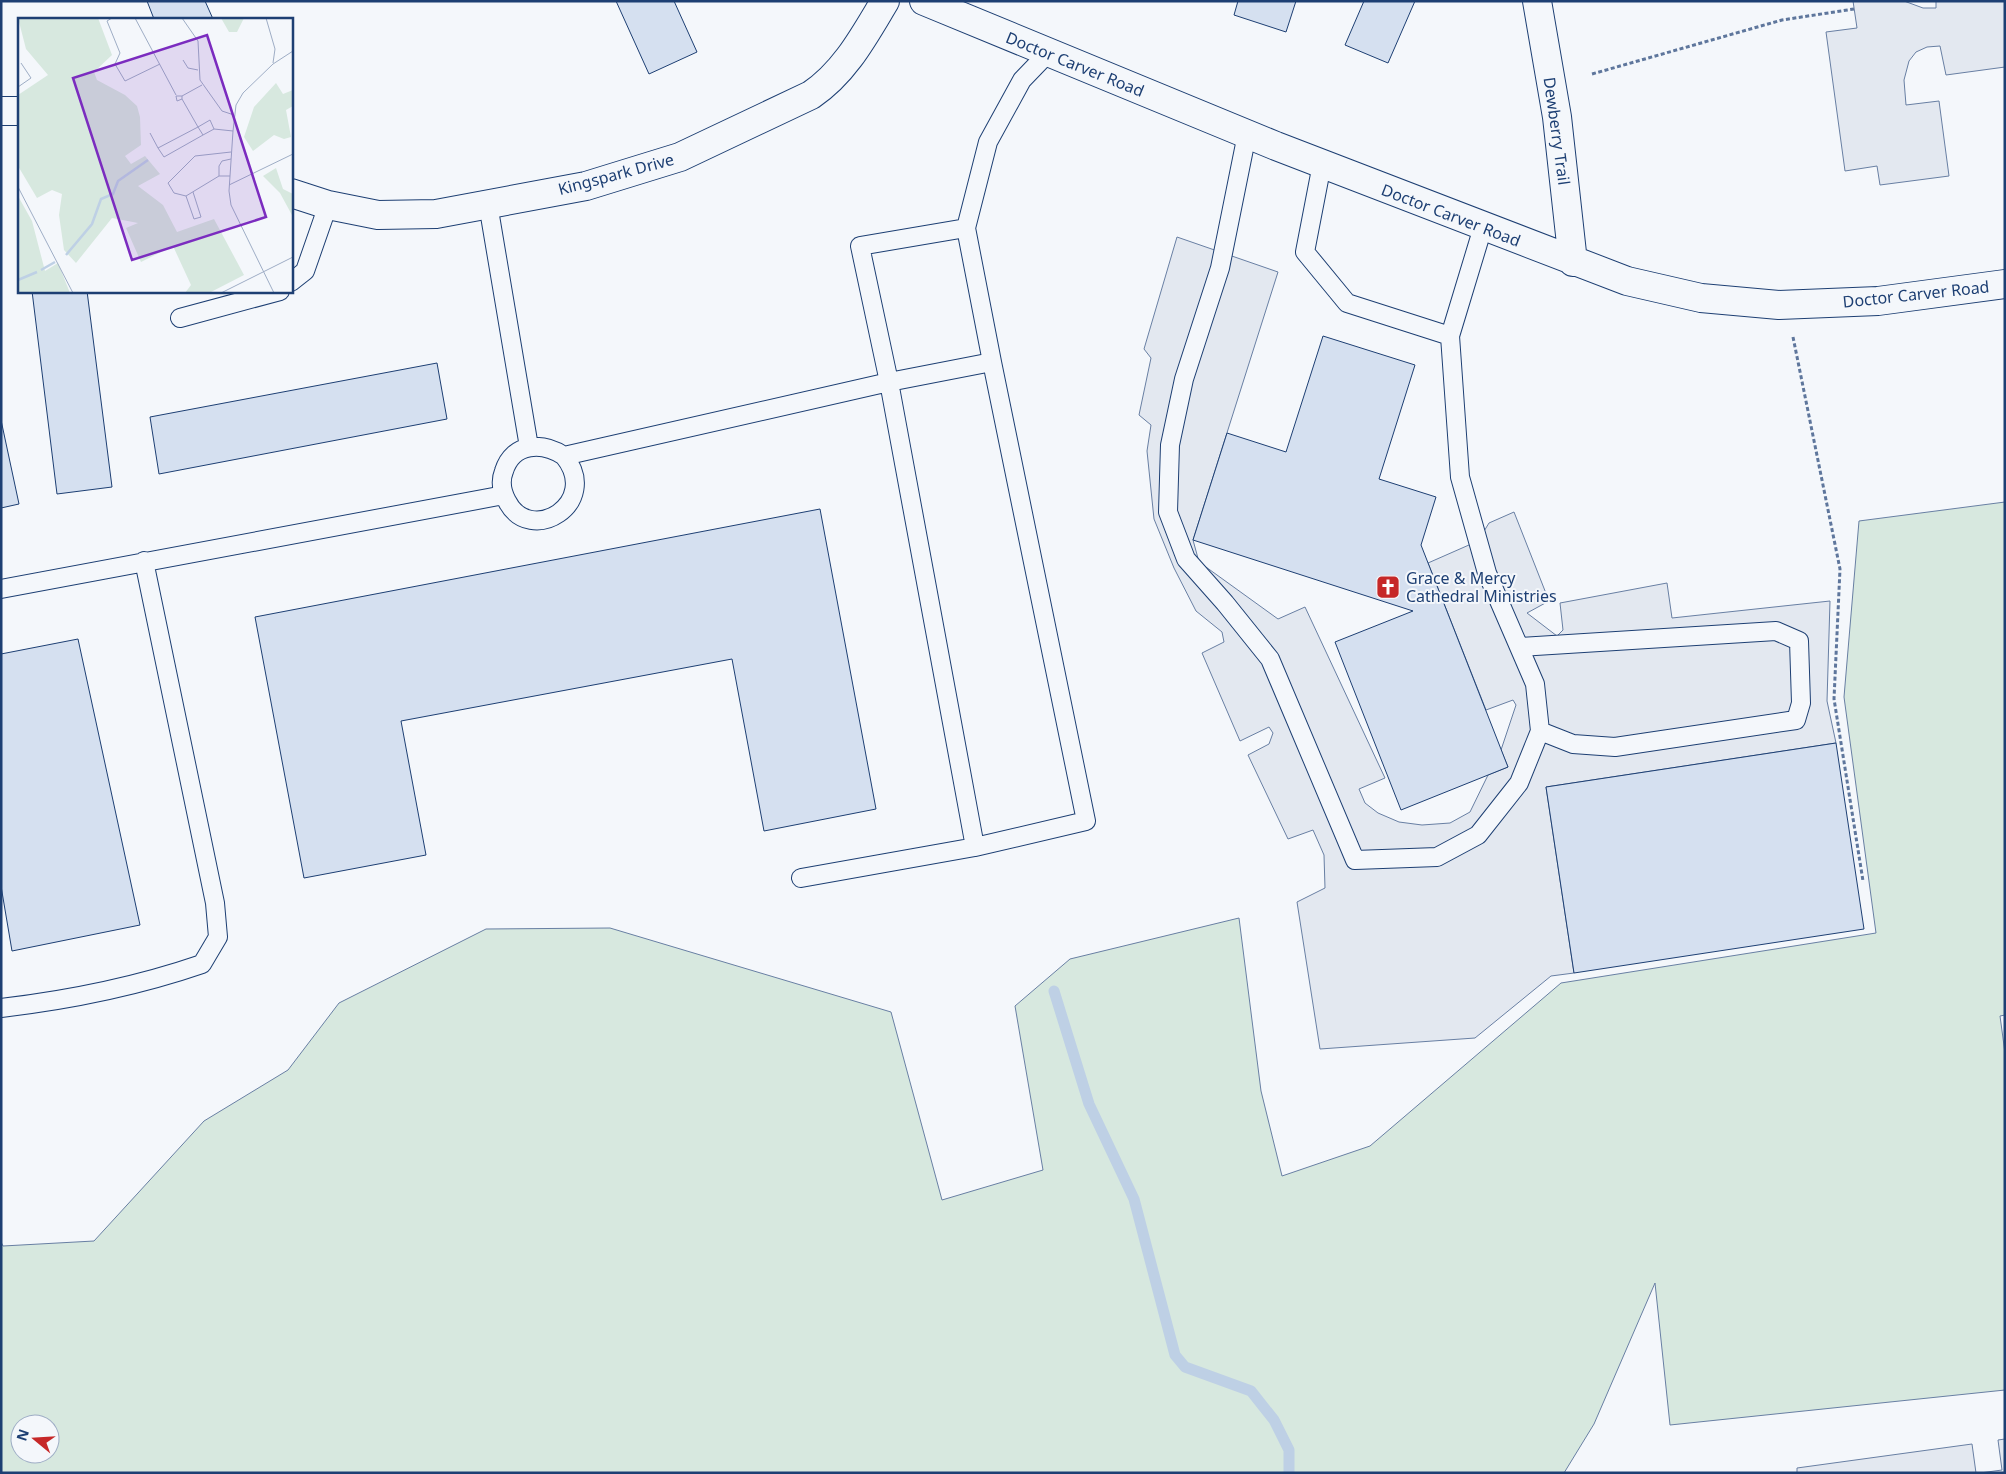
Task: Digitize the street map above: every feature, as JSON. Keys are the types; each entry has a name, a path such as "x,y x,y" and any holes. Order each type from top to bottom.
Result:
{"street":[{"name":"Kingspark Drive","path":"292,192 328,205 378,215 436,214 586,186 680,157 811,95 827,84 851,56 885,1"},
{"name":"Doctor Carver Road","path":"924,1 1322,164 1627,282 1700,298 1779,305 1878,301 2005,284"},
{"name":"Dewberry Trail","path":"1537,1 1556,117 1573,262"},
{"path":"1,111 18,110"}],"lane":[{"path":"801,878 975,847 1086,821 966,228 988,142 1022,80 1048,53"},
{"path":"1247,134 1220,268 1184,379 1170,445 1168,512 1186,559 1225,603 1270,659 1355,860 1437,857 1478,835 1519,784 1540,731 1535,684 1487,573 1460,477 1450,336 1482,227"},
{"path":"1322,164 1305,252 1347,303 1450,336"},
{"path":"488,204 530,447"},
{"path":"292,281 305,271 328,205"},
{"path":"966,228 860,246 889,382 975,847"},
{"path":"180,318 276,292"},
{"path":"564,456 889,382 992,362"},
{"path":"541,446 553,449 564,456 573,470 576,487 572,499 565,509 555,517 543,520 530,520 519,515 510,506 504,495 502,483 504,470 510,460 518,452 530,447 541,446"},
{"path":"1,589 504,495"},
{"path":"1,1008 33,1004 159,979 202,964 218,937 215,903 144,561"},
{"path":"1519,647 1776,631 1799,641 1801,703 1796,720 1615,747 1573,744 1540,731"}],"path":[{"path":"1592,74 1782,20 1854,9"},
{"path":"1792,334 1840,568 1834,699 1863,881"}],"shaded area":[{"path":"1853,1 1904,1 1923,8 1936,8 1936,1 2005,1 2005,67 1946,75 1940,46 1927,47 1916,52 1909,61 1904,80 1906,105 1939,101 1949,176 1880,185 1877,166 1845,171 1826,32 1857,28"},
{"path":"1177,237 1278,272 1193,540 1199,562 1278,619 1305,607 1385,778 1359,789 1365,803 1378,813 1399,822 1422,825 1450,823 1470,812 1488,775 1508,767 1501,750 1516,705 1513,700 1486,710 1428,563 1478,541 1489,523 1514,512 1549,601 1527,613 1557,636 1563,630 1560,603 1667,583 1672,618 1830,601 1827,701 1836,743 1546,787 1574,973 1551,976 1475,1038 1320,1049 1297,902 1325,888 1324,855 1313,830 1288,839 1248,755 1269,744 1273,733 1269,727 1240,741 1202,653 1224,642 1222,632 1196,611 1174,568 1154,519 1147,451 1151,425 1139,415 1151,358 1144,349"},
{"path":"2005,502 2005,1015 2000,1016 2005,1053 2005,1390 1670,1425 1655,1283 1594,1424 1564,1473 1,1473 1,1242 3,1246 94,1241 204,1121 288,1070 339,1003 486,929 610,928 891,1012 942,1200 1043,1170 1015,1006 1070,959 1239,918 1261,1091 1282,1176 1370,1146 1561,983 1876,933 1844,697 1859,521"},
{"path":"2005,1439 2005,1473 1980,1473 2002,1470 1998,1440"},
{"path":"1972,1444 1976,1473 1797,1473 1797,1468"}],"building":[{"path":"147,1 205,1 213,18 154,18"},
{"path":"616,1 674,1 697,52 649,74"},
{"path":"1238,1 1296,1 1286,32 1234,15"},
{"path":"1364,1 1415,1 1388,63 1345,45"},
{"path":"32,292 87,292 112,487 57,494"},
{"name":"Grace & Mercy Cathedral Ministries","path":"1323,336 1415,365 1379,479 1436,497 1421,545 1508,767 1401,810 1335,642 1413,611 1193,540 1227,433 1286,452"},
{"path":"437,363 447,419 159,474 150,417"},
{"path":"1,420 19,504 1,508"},
{"path":"820,509 876,809 764,831 732,659 401,721 426,855 304,878 255,617"},
{"path":"78,639 140,925 12,951 1,886 1,654"},
{"path":"1836,743 1864,929 1574,973 1546,787"}],"waterway":[{"path":"1054,991 1089,1104 1134,1199 1175,1355 1185,1367 1251,1391 1274,1420 1289,1450 1289,1473"}],"place":[{"name":"Grace & Mercy Cathedral Ministries","path":"1388,587"}]}
